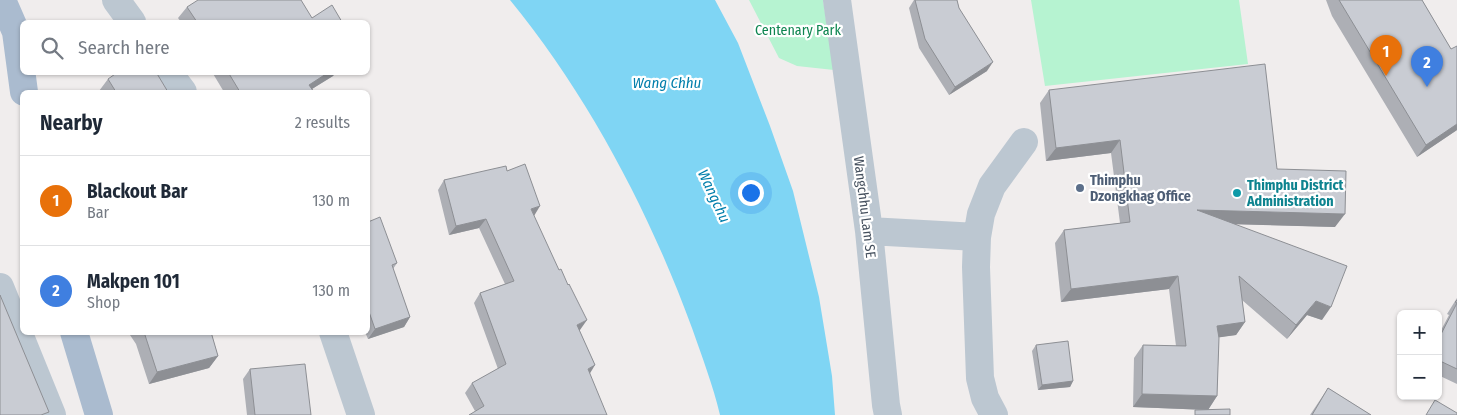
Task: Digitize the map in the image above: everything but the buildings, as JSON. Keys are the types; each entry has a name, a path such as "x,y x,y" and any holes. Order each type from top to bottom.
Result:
{"main road":[{"path":"2,0 16,32 20,62"},
{"path":"22,75 24,90"},
{"path":"75,335 99,415"}],"street":[{"path":"116,0 131,20"},
{"name":"Wangchhu Lam SE","path":"838,0 869,231 888,415"},
{"path":"170,75 182,90"},
{"path":"994,415 985,398 980,378 976,267 977,237 981,214 992,186 1024,142"},
{"path":"869,231 977,237"},
{"path":"0,288 52,415"},
{"path":"334,335 361,415"}],"green space":[{"name":"Centenary Park","path":"749,0 823,0 834,70 797,66 779,58"},
{"path":"1031,0 1239,0 1248,64 1045,86"}],"water":[{"name":"Wang Chhu","path":"510,0 715,0 738,43 793,191 819,297 832,376 835,415 720,415 711,382 675,284 636,198 614,156 566,76"}],"place":[{"name":"Blackout Bar","path":"1386,76"},
{"name":"Makpen 101","path":"1427,87"},
{"name":"Thimphu Dzongkhag Office","path":"1080,188"},
{"name":"Thimphu District Administration","path":"1237,193"}],"water label":[{"name":"Wangchu","path":"714,196"}]}
